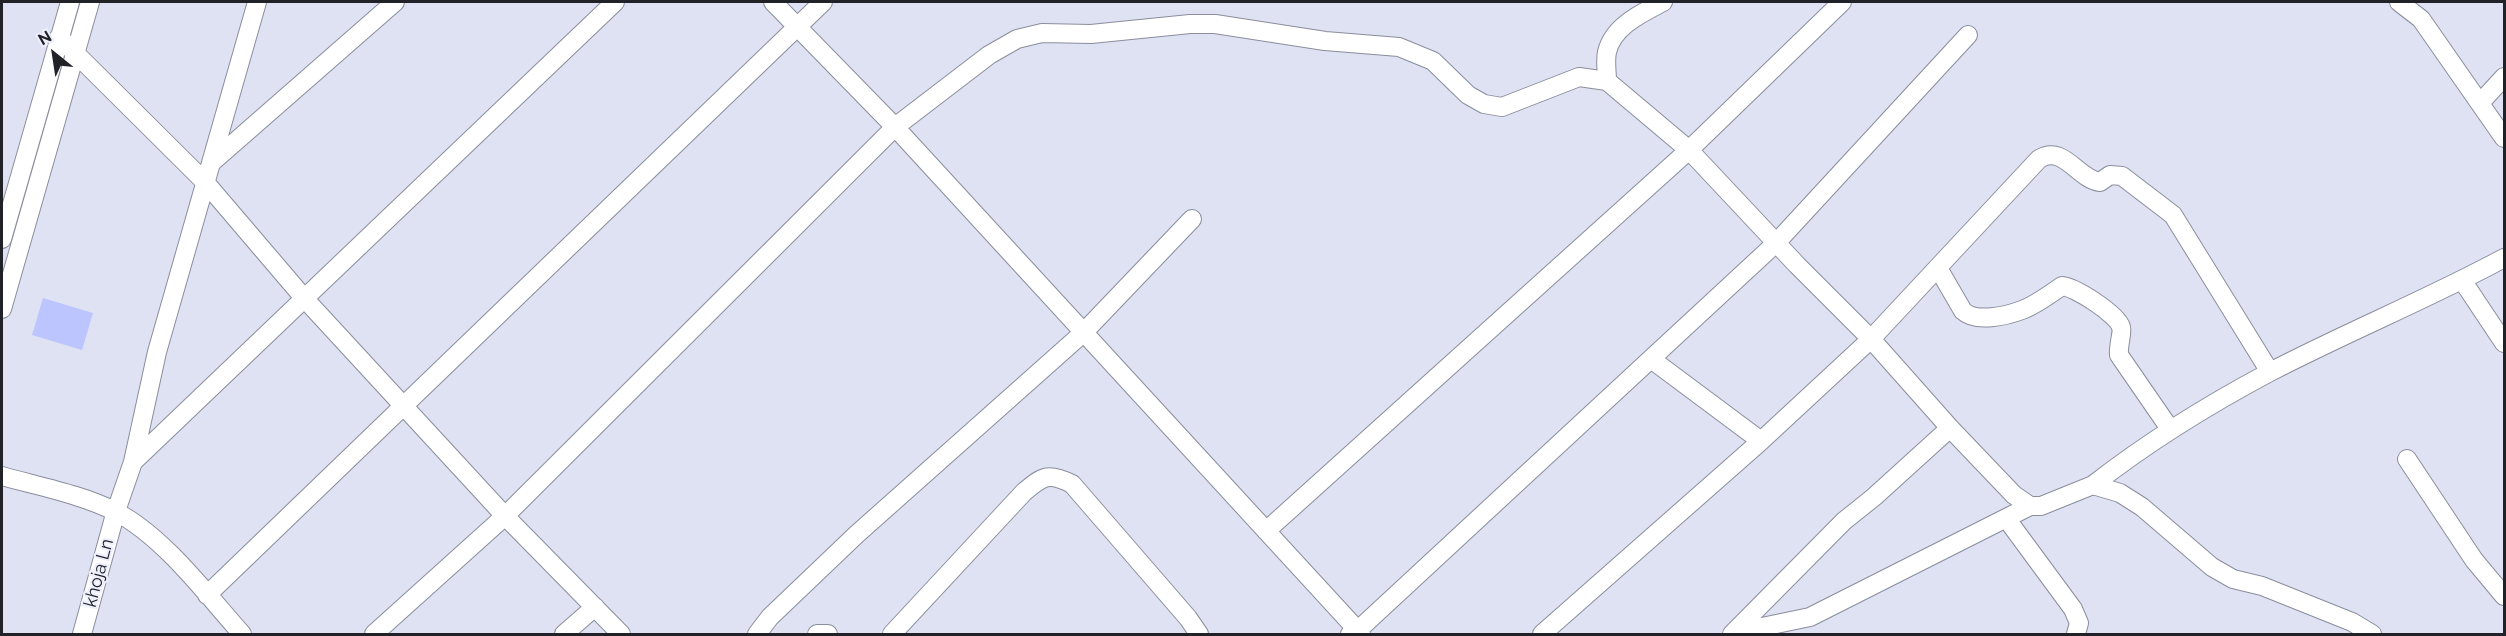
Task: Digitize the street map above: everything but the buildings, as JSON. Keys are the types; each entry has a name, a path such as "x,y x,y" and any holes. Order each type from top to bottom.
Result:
{"street":[{"path":"2,239 70,2"},
{"path":"2,309 90,2"},
{"name":"khoja Ln","path":"82,634 116,511 133,462 157,352 257,2"},
{"path":"211,164 395,2"},
{"path":"133,462 615,2"},
{"path":"773,2 895,127 1266,531 1356,633 1776,243 1968,35"},
{"path":"207,595 823,2"},
{"path":"1607,81 1607,52 1614,37 1626,24 1663,2"},
{"path":"1266,531 1689,150 1842,2"},
{"path":"2399,2 2421,20 2505,138"},
{"path":"374,634 505,516 895,127 989,55 1017,39 1042,33 1091,34 1190,24 1215,24 1324,41 1399,47 1432,61 1468,95 1484,104 1502,107 1579,77 1607,81 1689,150 1776,243 1871,339 2000,481 2030,506"},
{"path":"60,37 205,183 304,298 505,516 621,634"},
{"path":"2480,103 2505,77"},
{"path":"1542,634 1761,441 1871,339 2039,159 2046,155 2055,154 2093,181 2100,182 2110,175 2122,176 2173,215 2270,372"},
{"path":"757,634 770,617 857,534 1083,333 1192,219"},
{"path":"1743,634 1762,627 1810,616 2030,506 2052,502 2093,485 2135,452 2170,429 2270,372 2505,258"},
{"path":"1938,268 1963,311 1969,316 1979,318 2021,310 2062,286 2076,289 2117,319 2121,327 2121,334 2117,342 2119,355 2170,429"},
{"path":"2462,280 2505,343"},
{"path":"1651,359 1761,441"},
{"path":"1732,634 1844,520 1874,497 1950,428"},
{"path":"2407,459 2474,560 2505,596"},
{"path":"2,476 91,501 116,511 138,525 157,541 242,634"},
{"path":"892,634 1024,492 1042,477 1056,476 1072,484 1188,618 1199,634"},
{"path":"2093,485 2120,493 2130,499 2212,567 2233,579 2262,586 2352,622 2372,634"},
{"path":"2006,518 2073,609 2079,623 2076,634"},
{"path":"564,634 595,608"},
{"path":"816,634 828,634"}]}
